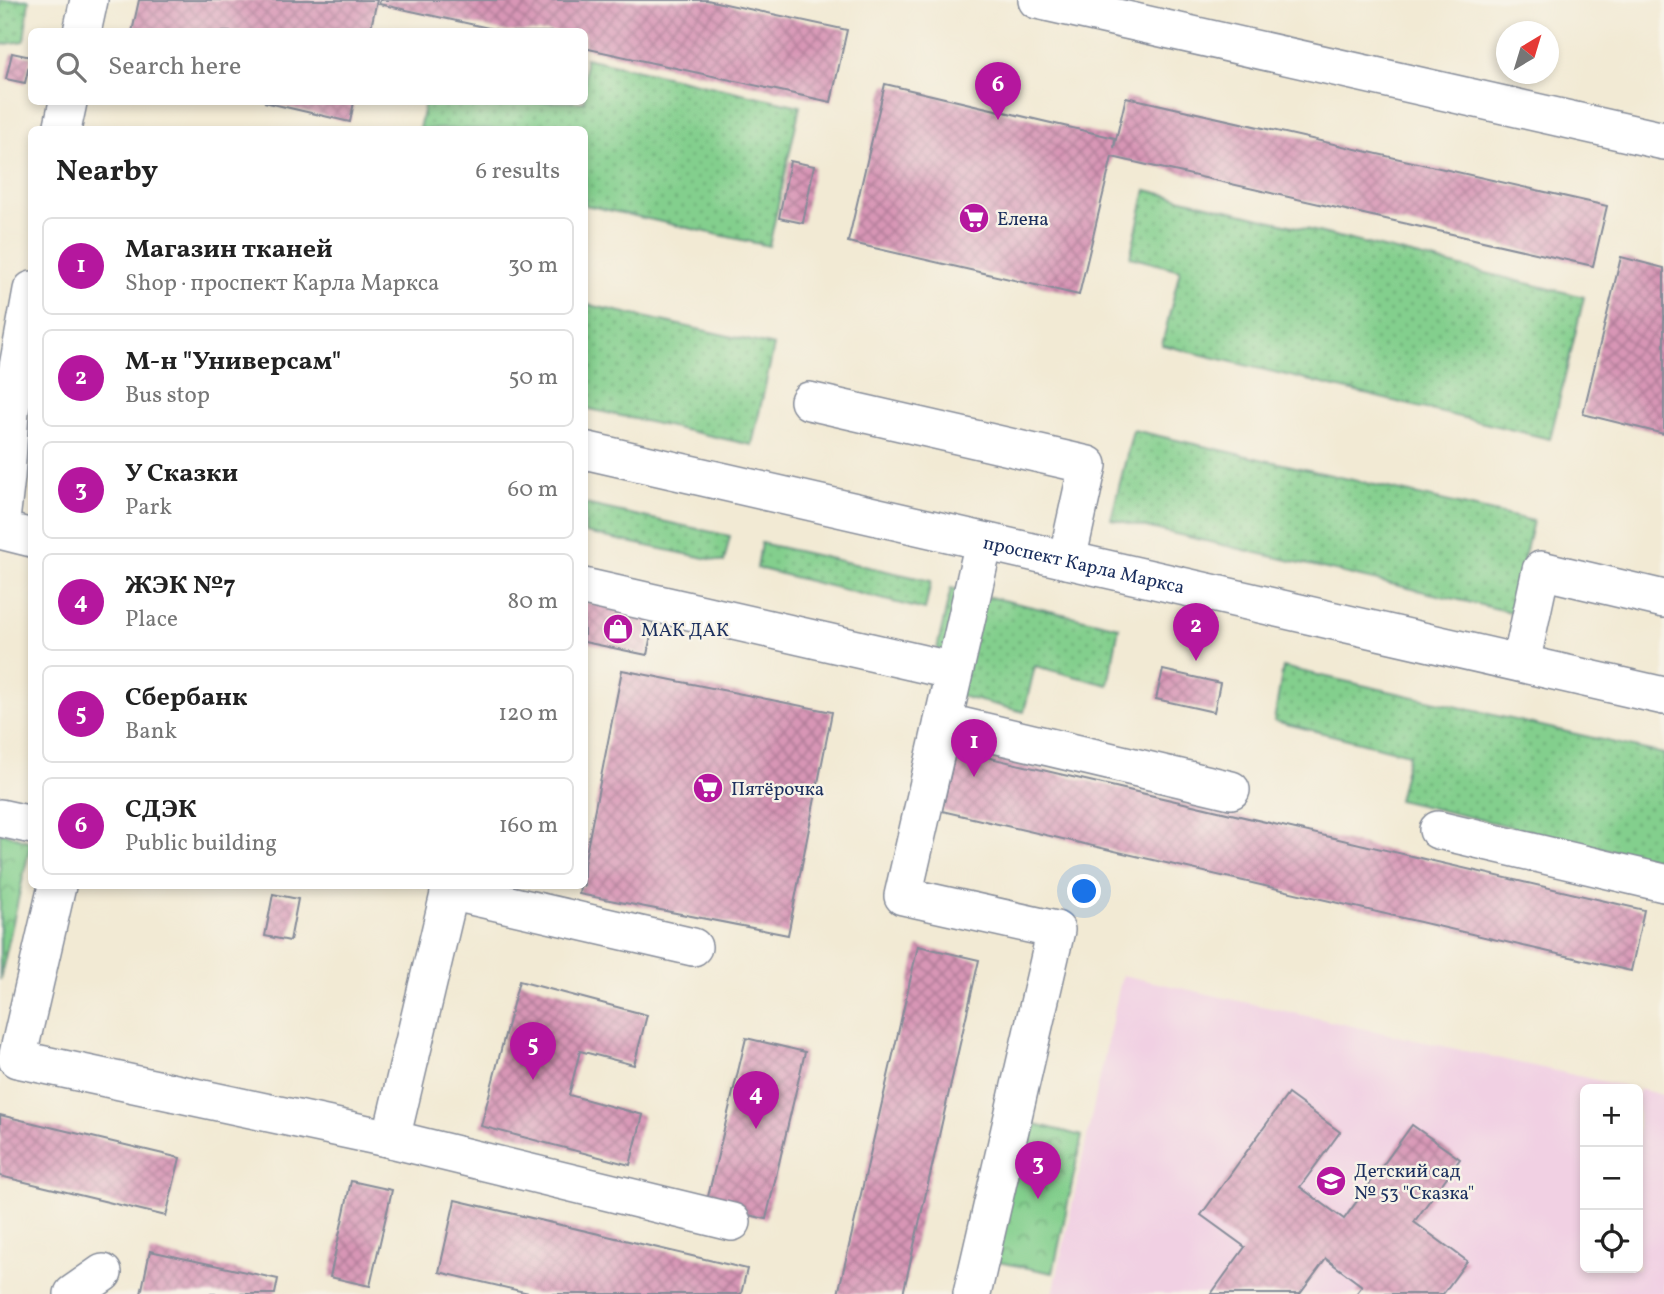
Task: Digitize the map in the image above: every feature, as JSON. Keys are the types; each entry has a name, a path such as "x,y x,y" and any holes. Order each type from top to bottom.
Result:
{"street":[{"path":"83,28 89,0"},
{"path":"1037,0 1118,9 1664,141"},
{"path":"63,126 67,105"},
{"path":"28,317 0,530 28,537"},
{"path":"809,401 1088,465 1067,560"},
{"name":"проспект Карла Маркса","path":"588,451 1664,696"},
{"path":"972,1294 1056,930 903,897 984,542"},
{"path":"1521,663 1541,570 1664,599"},
{"path":"588,588 954,671"},
{"path":"943,722 1231,790"},
{"path":"0,818 28,824"},
{"path":"1438,830 1664,883"},
{"path":"56,889 8,1059 391,1139 732,1222"},
{"path":"391,1139 450,889"},
{"path":"459,889 545,899 693,947"},
{"path":"73,1294 103,1273"}],"shaded area":[{"name":"Детский сад № 53 \"Сказка\"","path":"1122,975 1614,1084 1580,1084 1580,1273 1643,1273 1643,1090 1664,1095 1664,1294 1053,1294"}],"green space":[{"path":"0,0 29,0 24,41 0,45"},
{"path":"588,59 800,106 769,246 588,206 588,126 420,126 424,105 588,105"},
{"path":"1146,190 1584,297 1550,439 1162,345 1180,270 1130,257"},
{"path":"588,305 774,346 752,445 588,409"},
{"path":"1133,430 1533,521 1511,612 1111,519"},
{"path":"588,505 730,536 724,562 588,534"},
{"path":"761,543 931,581 925,610 757,568"},
{"path":"951,588 1119,627 1108,685 1035,666 1024,712 928,688"},
{"path":"1283,667 1664,754 1664,863 1398,800 1409,754 1274,721"},
{"path":"0,832 28,841 28,855 0,980"},
{"path":"1023,1121 1082,1136 1053,1273 993,1261"}],"building":[{"path":"139,0 377,0 371,28 133,28"},
{"path":"380,0 707,0 847,30 831,102 588,49 588,28 489,28 379,4"},
{"path":"12,53 28,56 25,83 6,79"},
{"path":"885,84 1115,138 1114,148 1126,97 1607,206 1593,266 1112,157 1079,295 848,242"},
{"path":"277,105 353,105 350,122"},
{"path":"790,161 814,166 803,223 779,218"},
{"path":"1621,257 1664,268 1664,434 1583,414"},
{"name":"МАК ДАК","path":"588,603 655,615 647,655 588,643"},
{"name":"Пятёрочка","path":"622,670 832,712 788,935 579,894 580,889 588,889 588,844"},
{"path":"1163,670 1220,683 1214,712 1156,699"},
{"path":"956,750 1644,910 1631,971 942,811"},
{"path":"273,894 298,899 290,941 265,936"},
{"path":"918,946 979,960 903,1294 838,1294"},
{"path":"519,981 647,1015 634,1065 580,1051 569,1095 643,1115 630,1165 481,1126"},
{"path":"746,1038 805,1052 766,1219 706,1205"},
{"path":"1288,1094 1340,1132 1300,1187 1344,1219 1412,1125 1460,1159 1414,1222 1467,1261 1443,1294 1356,1294 1362,1286 1326,1259 1300,1294 1211,1294 1245,1247 1201,1215"},
{"path":"0,1115 180,1158 166,1216 0,1176"},
{"path":"351,1181 392,1190 370,1286 330,1277"},
{"path":"455,1200 747,1269 741,1294 533,1294 439,1272"},
{"path":"150,1251 278,1279 275,1294 141,1294"}],"place":[{"name":"СДЭК","path":"998,120"},
{"name":"Елена","path":"974,218"},
{"name":"МАК ДАК","path":"618,629"},
{"name":"М-н \"Универсам\"","path":"1196,661"},
{"name":"Магазин тканей","path":"974,777"},
{"name":"Пятёрочка","path":"708,788"},
{"name":"Сбербанк","path":"533,1080"},
{"name":"ЖЭК №7","path":"756,1129"},
{"name":"Детский сад № 53 \"Сказка\"","path":"1331,1181"},
{"name":"У Сказки","path":"1038,1199"}]}
